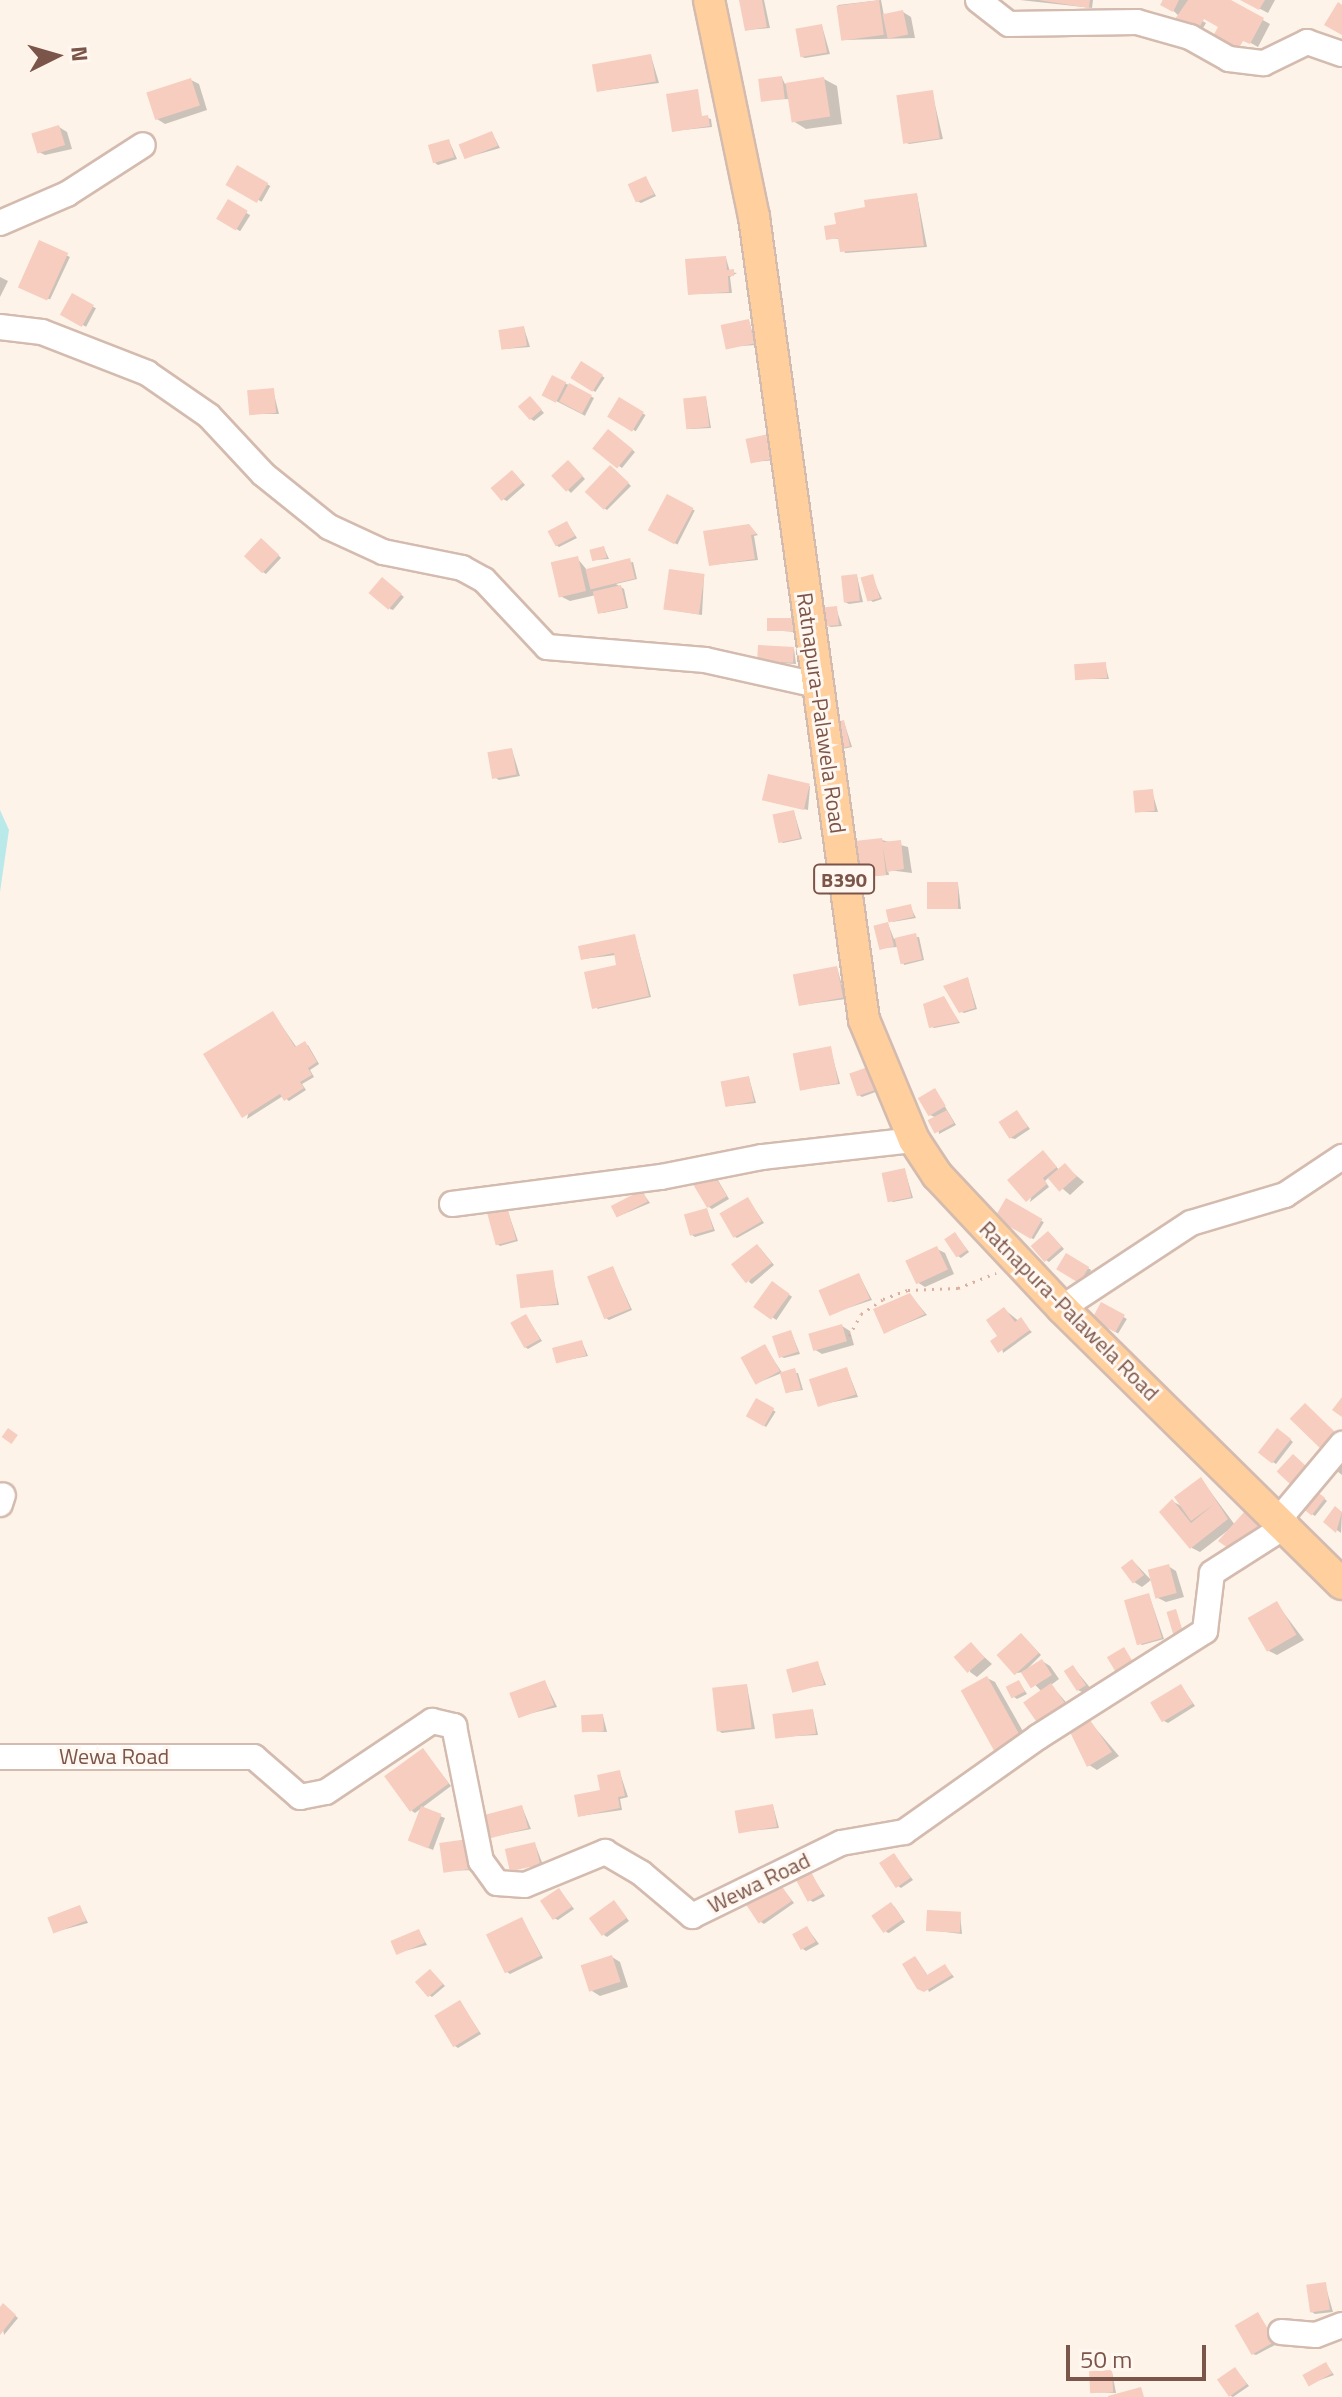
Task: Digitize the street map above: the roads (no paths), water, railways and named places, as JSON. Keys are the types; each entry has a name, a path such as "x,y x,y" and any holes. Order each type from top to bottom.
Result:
{"main road":[{"name":"Ratnapura-Palawela Road","path":"709,0 754,217 864,1020 914,1140 937,1175 1017,1263 1284,1522 1341,1582"}],"street":[{"path":"978,0 1009,24 1137,22 1190,37 1229,59 1264,63 1307,42 1342,54"},
{"path":"0,223 67,194 143,145"},
{"path":"0,327 42,332 147,373 209,416 263,474 329,527 383,552 462,568 484,580 547,647 705,660 817,685"},
{"path":"452,1204 661,1177 762,1157 914,1140"},
{"path":"1062,1308 1191,1223 1285,1195 1342,1157"},
{"path":"1284,1522 1342,1444"},
{"name":"Wewa Road","path":"0,1757 254,1757 300,1797 326,1792 432,1721 454,1726 481,1861 497,1883 525,1885 605,1852 641,1873 692,1916 841,1843 904,1832 1038,1737 1205,1631 1212,1573 1284,1522"},
{"path":"1281,2332 1316,2335 1342,2325"}],"water":[{"path":"0,810 9,830 0,892"}]}
